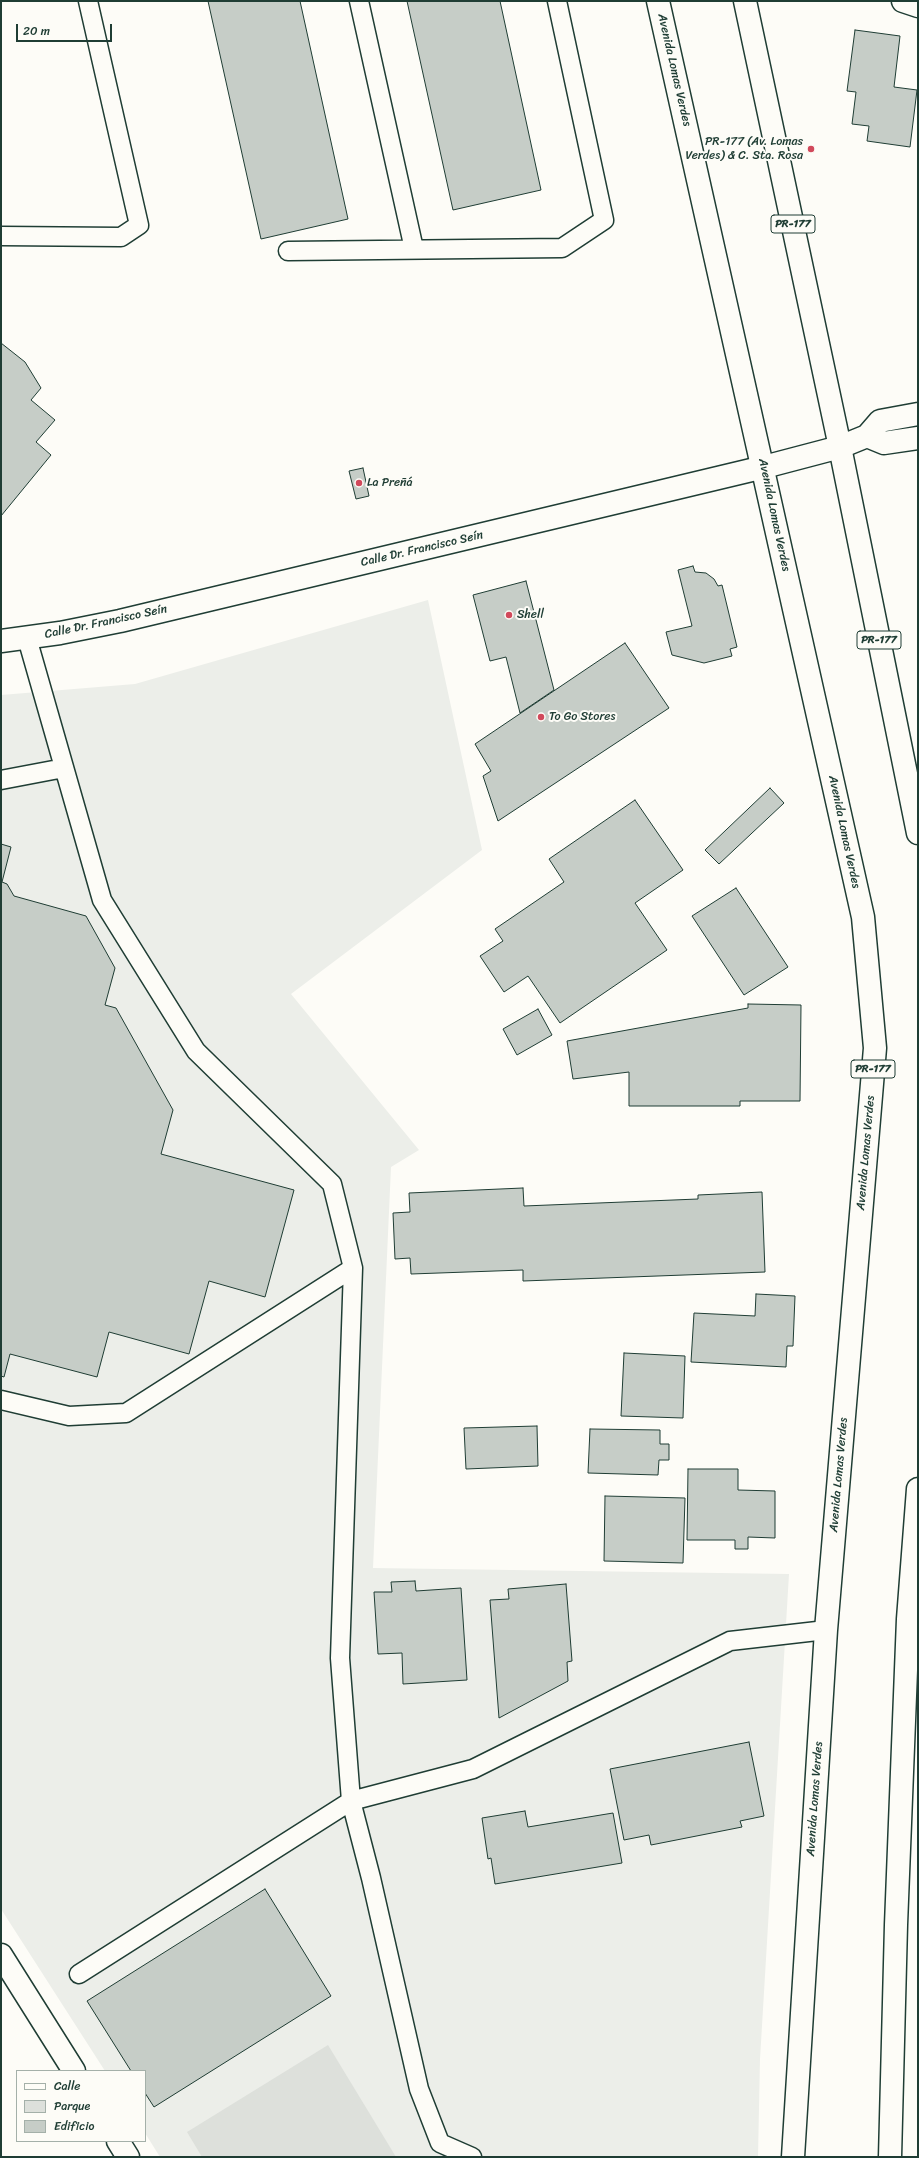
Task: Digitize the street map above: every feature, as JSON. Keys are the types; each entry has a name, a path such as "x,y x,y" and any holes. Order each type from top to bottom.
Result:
{"main road":[{"name":"Avenida Lomas Verdes","path":"658,1 764,467 863,917 875,1048 826,1630 793,2157"},
{"name":"PR-177","path":"745,1 840,447 918,833"},
{"path":"903,1 918,6"},
{"path":"918,414 880,421 867,436 884,443 918,438"},
{"name":"Calle Dr. Francisco Seín","path":"1,641 27,638 120,621 764,467 840,447 867,436"},
{"path":"890,2157 896,1925 908,1619 918,1489"},
{"path":"1,1955 73,2070"},
{"path":"119,2142 128,2157"}],"lane":[{"path":"1,236 121,237 139,225 88,1"},
{"path":"359,1 414,249"},
{"path":"288,251 562,248 604,220 556,1"},
{"path":"27,638 102,900 196,1051 332,1184 353,1268 340,1658 350,1801 371,1878 418,2089 440,2143 472,2157"},
{"path":"1,780 64,768"},
{"path":"1,1400 69,1416 126,1413 353,1268"},
{"path":"79,1974 350,1801 473,1769 730,1641 826,1630"}],"shaded area":[{"path":"428,600 482,850 291,994 419,1150 391,1167 373,1568 789,1574 760,2059 758,2157 160,2157 146,2135 146,2070 104,2070 1,1909 1,695 135,684"}],"green space":[{"path":"328,2045 396,2157 202,2157 187,2132"}],"building":[{"path":"208,1 300,1 348,219 261,239"},
{"path":"407,1 500,1 541,190 453,210"},
{"path":"855,30 900,36 894,87 917,90 910,147 867,141 869,126 852,124 856,92 847,91"},
{"path":"1,343 25,362 41,388 31,400 55,420 36,442 51,455 1,516"},
{"name":"La Preñá","path":"363,468 369,496 356,499 349,471"},
{"path":"693,566 695,572 706,573 714,579 718,586 722,585 737,647 730,649 732,656 704,663 672,655 666,632 692,626 678,570"},
{"path":"526,581 554,690 520,713 506,657 490,661 473,595"},
{"path":"625,643 669,708 498,821 483,776 491,771 475,744"},
{"path":"770,788 784,803 719,864 705,850"},
{"path":"635,800 683,870 635,903 667,950 560,1023 528,976 504,992 480,956 503,941 495,929 564,882 549,859"},
{"path":"1,844 11,847 2,882 7,884 14,896 86,916 115,968 105,1005 116,1008 173,1110 161,1154 294,1190 265,1297 209,1281 189,1354 109,1332 97,1377 10,1354 4,1377 1,1376"},
{"path":"736,888 788,967 744,995 692,916"},
{"path":"748,1004 801,1005 800,1101 740,1101 740,1106 629,1106 629,1072 573,1079 567,1041 748,1008"},
{"path":"538,1009 552,1035 517,1055 503,1029"},
{"path":"523,1188 524,1206 698,1199 698,1195 762,1192 765,1272 523,1281 523,1270 411,1274 410,1258 395,1259 393,1213 410,1212 409,1193"},
{"path":"756,1294 795,1296 793,1346 787,1346 786,1367 691,1362 694,1313 755,1316"},
{"path":"624,1353 685,1356 683,1418 621,1416"},
{"path":"537,1426 538,1466 466,1469 464,1428"},
{"path":"590,1429 660,1430 660,1444 669,1444 669,1460 659,1460 658,1475 588,1473"},
{"path":"688,1469 738,1469 738,1490 775,1491 775,1538 748,1537 748,1549 735,1549 735,1540 687,1540"},
{"path":"605,1496 685,1498 683,1563 604,1561"},
{"path":"415,1581 416,1591 461,1588 467,1680 403,1684 402,1653 378,1654 374,1592 392,1592 391,1582"},
{"path":"566,1584 572,1661 567,1662 568,1681 499,1718 490,1600 509,1599 508,1589"},
{"path":"749,1742 764,1816 740,1821 742,1827 651,1845 649,1835 624,1840 610,1769"},
{"path":"525,1811 528,1827 613,1813 622,1863 495,1884 491,1858 488,1859 482,1818"},
{"path":"265,1889 331,1996 154,2107 146,2095 146,2070 130,2070 87,2001"}],"place":[{"name":"PR-177 (Av. Lomas Verdes) & C. Sta. Rosa","path":"811,149"},
{"name":"La Preñá","path":"359,483"},
{"name":"Shell","path":"509,615"},
{"name":"To Go Stores","path":"541,717"}]}
